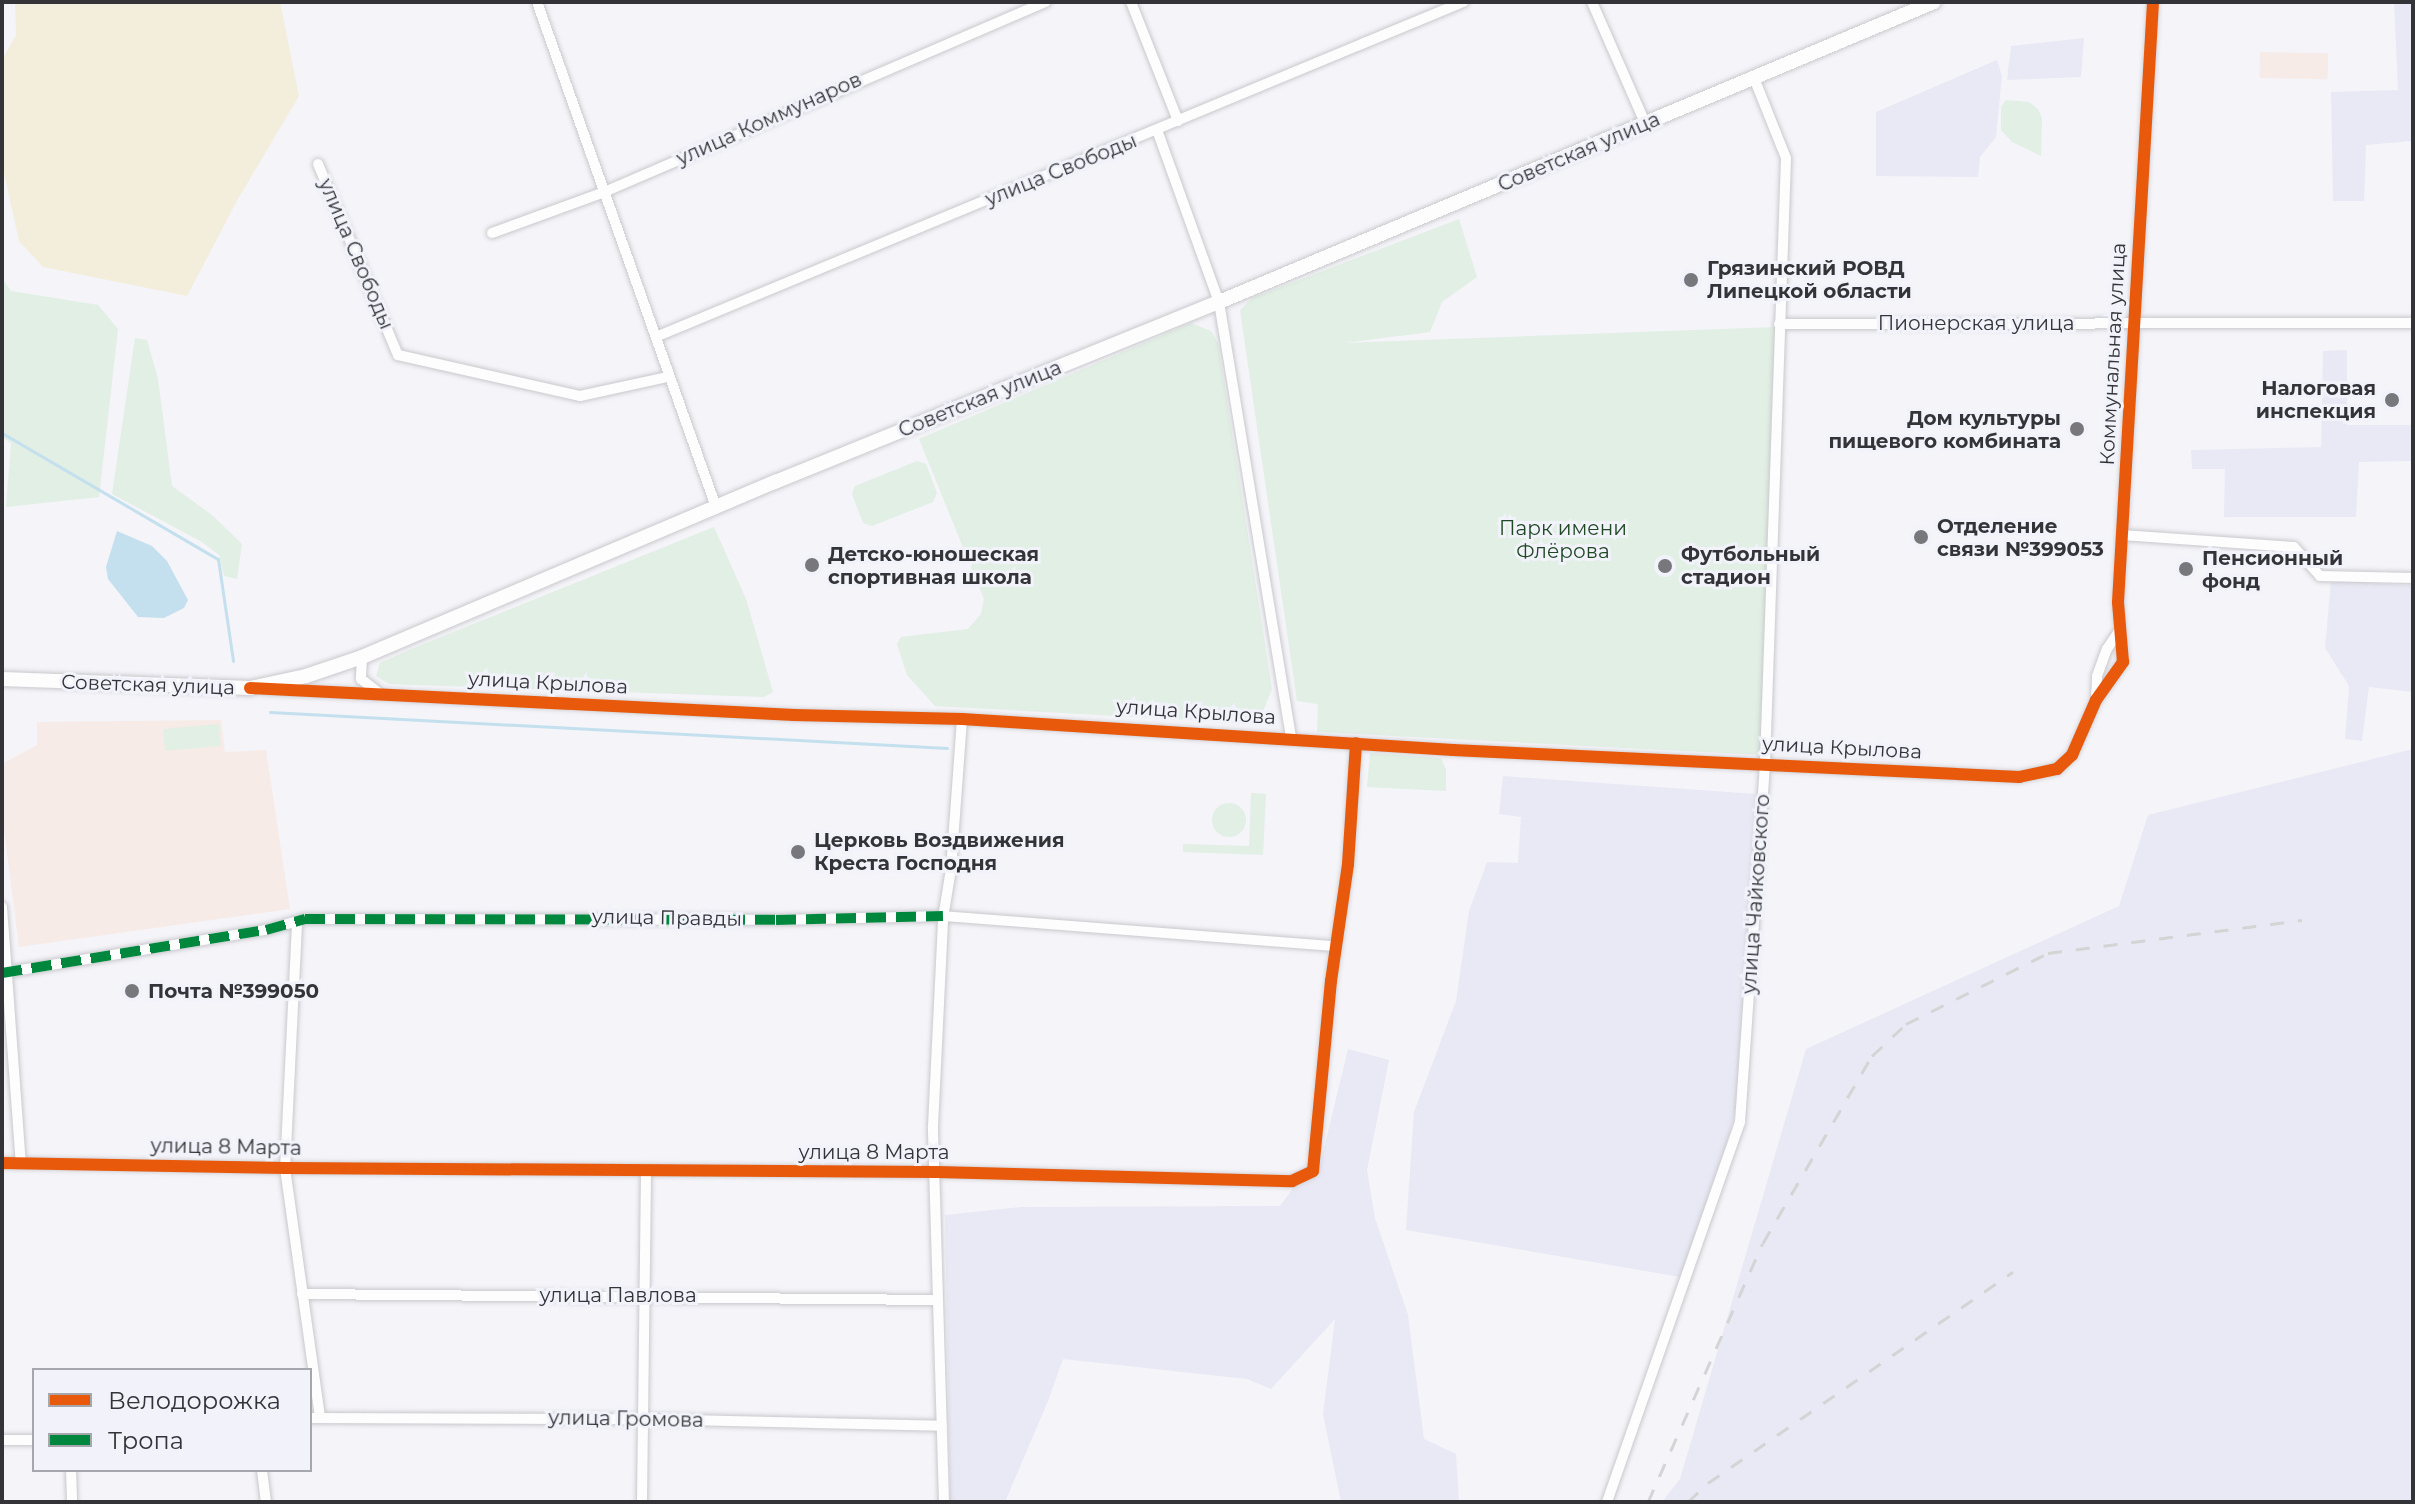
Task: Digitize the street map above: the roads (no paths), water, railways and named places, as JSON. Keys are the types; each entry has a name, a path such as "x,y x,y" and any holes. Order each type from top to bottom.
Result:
{"main road":[{"name":"Советская улица","path":"2,679 250,688 306,676 362,657 716,507 1646,125 1934,2"}],"street":[{"path":"537,2 602,193 658,336 668,377 716,507"},
{"name":"улица Коммунаров","path":"492,233 602,193 1046,2"},
{"path":"1131,2 1178,121"},
{"name":"улица Свободы","path":"658,336 1463,2"},
{"path":"1592,2 1646,125"},
{"name":"Коммунальная улица","path":"2096,700 2123,662 2119,631 2122,535 2153,2"},
{"name":"улица Чайковского","path":"1607,1502 1740,1122 1765,763 1786,158 1754,78"},
{"path":"1157,130 1219,302 1291,738"},
{"name":"улица Свободы","path":"318,164 398,355 580,396 668,377"},
{"name":"Пионерская улица","path":"1779,324 2413,323"},
{"path":"2122,535 2294,547 2320,576 2413,578"},
{"name":"Коммунальная улица","path":"2096,700 2097,676 2107,649 2119,631"},
{"path":"362,657 361,679 381,695"},
{"name":"улица Крылова","path":"250,688 794,715 962,719 2019,777 2057,769 2072,755 2096,700"},
{"path":"944,1502 933,1172 943,916 951,869 962,719"},
{"name":"улица 8 Марта","path":"2,1163 933,1172 1276,1181 1304,1177 1313,1171 1336,946 1348,864 1356,743"},
{"path":"2,907 21,1163"},
{"name":"улица Правды","path":"5,973 297,924 305,919 776,920 943,916 1336,946"},
{"path":"297,924 285,1168 310,1368"},
{"path":"642,1502 647,1294 646,1171"},
{"name":"улица Павлова","path":"302,1294 647,1294 935,1300"},
{"path":"312,1389 315,1418"},
{"name":"улица Громова","path":"315,1418 643,1419 942,1426"},
{"path":"2,1440 32,1440"},
{"path":"71,1472 72,1502"},
{"path":"262,1472 266,1502"}],"water":[{"path":"117,531 152,546 167,561 188,600 184,608 164,618 138,617 108,579 106,567"}],"waterway":[{"path":"2,433 218,559 233,661"},
{"path":"270,712 947,748"}],"railway":[{"path":"1648,1502 1763,1243 1872,1056 1906,1024 2048,953 2302,920"},
{"path":"1688,1502 1708,1483 2013,1272"}],"place":[{"name":"Грязинский РОВД Липецкой области","path":"1691,280"},
{"name":"Налоговая инспекция","path":"2392,400"},
{"name":"Дом культуры пищевого комбината","path":"2077,429"},
{"name":"Отделение связи №399053","path":"1921,537"},
{"name":"Детско-юношеская спортивная школа","path":"812,565"},
{"name":"Футбольный стадион","path":"1665,566"},
{"name":"Пенсионный фонд","path":"2186,569"},
{"name":"Церковь Воздвижения Креста Господня","path":"798,852"},
{"name":"Почта №399050","path":"132,991"}],"park label":[{"name":"Парк имени Флёрова","path":"1563,540"}]}
